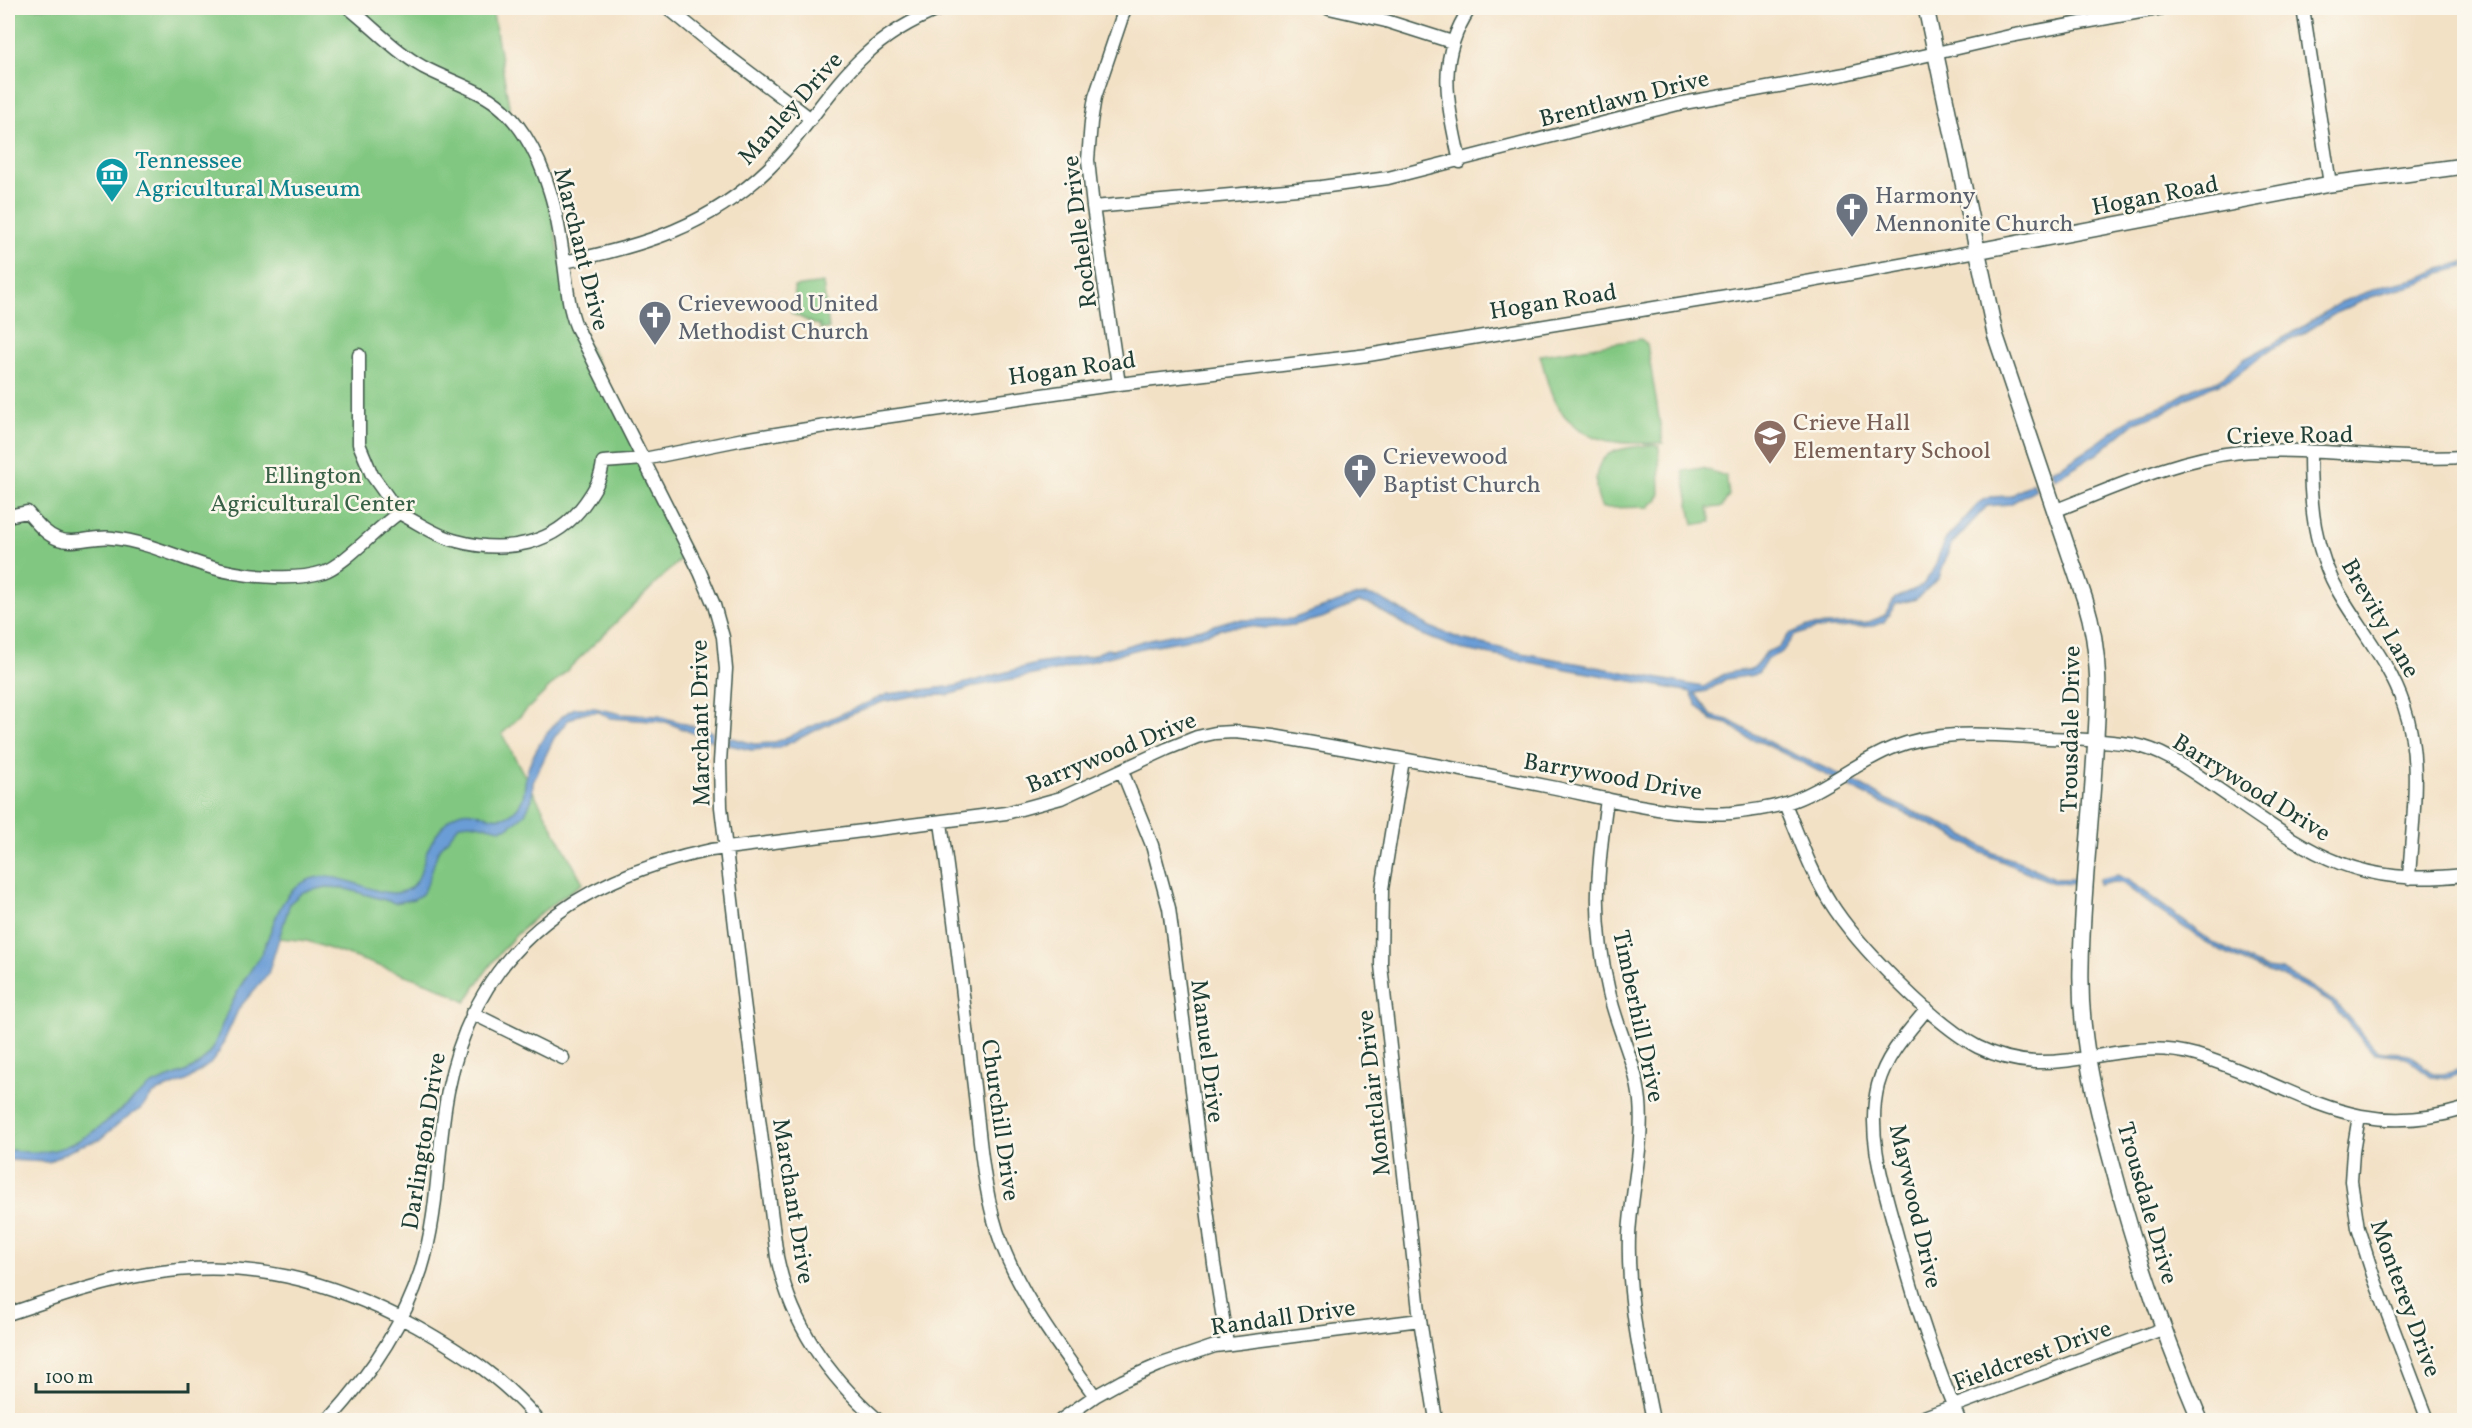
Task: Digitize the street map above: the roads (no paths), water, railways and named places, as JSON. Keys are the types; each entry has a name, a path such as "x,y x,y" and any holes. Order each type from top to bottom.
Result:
{"street":[{"name":"Marchant Drive","path":"349,8 407,56 441,76 489,98 506,111 515,122 531,148 547,184 564,262 570,308 576,326 705,585 723,637 726,669 720,777 725,849 775,1245 783,1282 798,1321 820,1359 845,1390 878,1420"},
{"path":"668,8 811,119"},
{"name":"Manley Drive","path":"564,262 650,242 699,220 736,196 769,169 864,56 907,25 942,8"},
{"name":"Rochelle Drive","path":"1119,384 1088,160 1092,110 1125,8"},
{"path":"1329,8 1386,21 1452,42"},
{"path":"1460,162 1447,92 1446,73 1452,42 1470,8"},
{"name":"Trousdale Drive","path":"1926,8 1995,334 2085,600 2096,639 2099,676 2081,967 2082,1020 2086,1056 2101,1124 2131,1237 2162,1329 2200,1420"},
{"name":"Brentlawn Drive","path":"1093,207 1368,181 1460,162 1678,104 1845,74 2010,36 2162,8"},
{"path":"2303,8 2330,184"},
{"name":"Hogan Road","path":"399,513 441,536 469,544 502,546 536,541 561,529 582,509 599,484 603,462 644,459 744,439 863,420 1119,384 1368,355 1779,287 2330,184 2464,166"},
{"path":"8,516 27,512 45,532 62,540 113,538 153,547 211,567 248,574 289,576 328,570 399,513 372,475 359,444 359,355"},
{"name":"Crieve Road","path":"2054,511 2147,476 2199,460 2238,452 2464,457"},
{"name":"Brevity Lane","path":"2310,452 2313,526 2324,563 2342,598 2390,672 2407,715 2414,763 2409,878"},
{"name":"Barrywood Drive","path":"725,849 941,823 1035,807 1061,798 1177,745 1197,737 1222,732 1272,736 1607,799 1698,813 1736,812 1785,804 1900,744 1937,736 1961,734 2096,741 2136,746 2162,753 2296,843 2332,861 2360,871 2409,878 2464,875"},
{"name":"Montclair Drive","path":"1403,760 1382,889 1380,937 1383,991 1420,1320 1436,1420"},
{"name":"Manuel Drive","path":"1122,771 1152,845 1168,908 1214,1264 1227,1343"},
{"name":"Timberhill Drive","path":"1607,799 1597,874 1597,918 1601,955 1609,994 1630,1058 1640,1100 1638,1160 1629,1242 1634,1308 1653,1420"},
{"path":"1785,804 1818,882 1836,911 1892,975 1927,1009 1960,1036 1996,1055 2036,1062 2055,1062 2149,1048 2181,1052 2209,1059 2318,1105 2359,1116 2405,1119 2464,1109"},
{"name":"Churchill Drive","path":"941,823 981,1147 993,1215 1006,1256 1033,1304 1095,1396"},
{"name":"Darlington Drive","path":"329,1420 370,1370 401,1318 420,1274 435,1210 448,1091 461,1039 472,1013 491,981 532,933 558,913 634,871 682,857 725,849"},
{"name":"Maywood Drive","path":"1927,1009 1898,1044 1884,1069 1876,1098 1874,1126 1880,1164 1906,1272 1959,1420"},
{"path":"472,1013 563,1059"},
{"name":"Monterey Drive","path":"2359,1116 2351,1170 2355,1215 2366,1255 2428,1420"},
{"path":"8,1314 133,1277 183,1269 221,1268 268,1272 319,1283 352,1296 401,1318 454,1347 501,1382 538,1420"},
{"name":"Randall Drive","path":"1061,1420 1095,1396 1158,1365 1227,1343 1420,1320"},
{"name":"Fieldcrest Drive","path":"1916,1420 2162,1329"}],"water":[{"path":"2464,262 2464,267 2440,273 2422,283 2371,297 2336,313 2301,335 2271,349 2231,379 2194,394 2168,410 2135,422 2097,454 2054,479 2051,470 2062,466 2096,444 2135,415 2167,404 2195,387 2218,381 2244,359 2291,334 2341,302 2384,286 2420,278"},
{"path":"2033,482 2036,489 2010,504 1987,506 1950,546 1939,578 1916,599 1896,604 1884,622 1873,626 1815,629 1796,635 1782,652 1767,659 1759,672 1754,675 1726,679 1707,691 1695,693 1712,716 1728,720 1780,748 1850,779 1885,799 1958,831 1993,853 2023,863 2055,879 2075,879 2075,884 2053,883 1980,852 1947,832 1876,800 1763,743 1748,738 1728,724 1712,720 1697,705 1691,692 1459,649 1420,634 1371,605 1359,602 1322,618 1293,625 1267,628 1228,627 1185,640 1150,646 1054,671 976,686 949,695 915,696 882,702 835,721 779,748 751,750 729,745 729,737 754,744 773,743 888,694 955,686 1036,664 1091,656 1107,649 1112,650 1231,620 1292,619 1355,596 1367,595 1382,599 1430,627 1461,639 1517,652 1703,687 1725,674 1752,668 1766,652 1779,647 1789,634 1808,626 1866,623 1885,615 1895,598 1922,586 1935,568 1946,539 1981,501 1990,497 2011,496"},
{"path":"575,708 595,708 621,714 659,716 712,732 712,741 666,722 610,718 599,712 582,713 567,721 554,738 533,782 532,799 525,814 509,827 501,829 471,823 460,824 438,851 422,894 414,899 395,903 343,888 327,887 303,892 290,903 268,974 239,1008 219,1052 211,1063 186,1081 151,1096 142,1108 124,1119 99,1140 79,1146 49,1162 8,1160 8,1150 39,1152 59,1149 73,1143 112,1118 154,1084 197,1066 213,1046 243,981 261,954 278,913 290,893 304,882 318,877 333,877 388,893 408,889 420,875 432,841 449,819 458,813 467,811 499,818 507,816 519,806 527,772 539,745 559,719"},
{"path":"2117,875 2128,880 2212,942 2265,968 2282,970 2336,1003 2377,1051 2411,1055 2434,1073 2444,1074 2464,1068 2464,1071 2449,1078 2431,1076 2406,1057 2374,1054 2331,1003 2318,995 2284,977 2264,971 2218,950 2122,883 2099,885 2099,879"}],"place":[{"name":"Tennessee Agricultural Museum","path":"112,203"},
{"name":"Harmony Mennonite Church","path":"1852,238"},
{"name":"Crievewood United Methodist Church","path":"655,346"},
{"name":"Crieve Hall Elementary School","path":"1770,465"},
{"name":"Crievewood Baptist Church","path":"1360,499"}],"park label":[{"name":"Ellington Agricultural Center","path":"313,489"}]}
